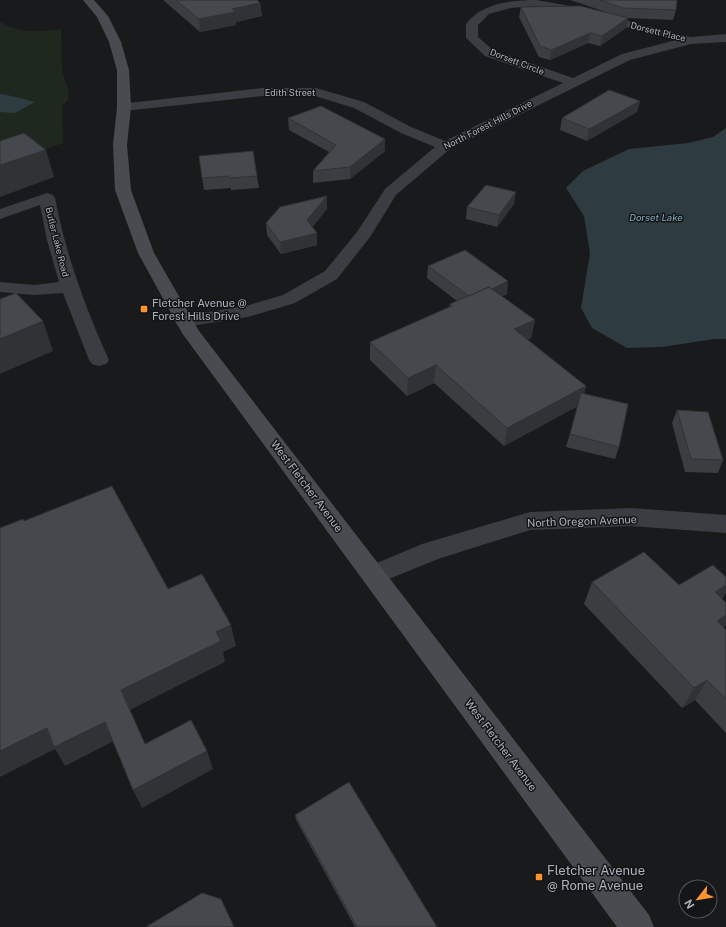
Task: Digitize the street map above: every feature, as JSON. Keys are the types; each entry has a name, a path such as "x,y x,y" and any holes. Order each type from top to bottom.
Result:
{"main road":[{"name":"West Fletcher Avenue","path":"88,0 101,13 115,42 123,70 124,107 120,145 123,190 146,253 184,320 192,333 637,927"}],"street":[{"name":"Dorsett Place","path":"485,12 510,5 534,3 565,8 691,40"},
{"name":"Dorsett Circle","path":"485,12 472,24 472,38 489,53 572,82"},
{"name":"North Forest Hills Drive","path":"184,320 248,311 289,299 331,275 364,234 390,192 445,146 572,82 626,57 691,40 726,38"},
{"name":"Edith Street","path":"124,107 262,92 316,92 359,105 406,130 445,146"},
{"name":"Butler Lake Road","path":"0,214 47,198 52,228 69,287 99,360"},
{"name":"Butler Lake Road","path":"0,287 34,290 69,287"},
{"name":"North Oregon Avenue","path":"374,575 432,550 530,521 631,517 726,524"}],"shaded area":[{"path":"0,22 15,29 30,31 61,29 62,71 69,92 68,100 62,106 63,143 0,165"}],"water":[{"path":"0,94 35,102 15,113 0,112"},
{"name":"Dorset Lake","path":"726,128 726,339 714,339 662,347 627,348 592,328 581,308 590,253 584,216 566,188 583,171 629,149 688,143 713,137"}],"building":[{"path":"176,0 257,0 260,3 232,9 235,12 199,19"},
{"path":"600,0 677,0 676,10 623,8"},
{"path":"580,6 628,18 602,36 590,33 551,50 540,46 521,7"},
{"path":"609,90 640,101 589,129 562,118"},
{"path":"321,106 385,139 350,167 313,171 336,145 288,118"},
{"path":"24,133 46,150 0,165 0,141"},
{"path":"253,151 257,176 202,178 199,156"},
{"path":"486,185 516,192 499,215 467,207"},
{"path":"327,196 307,220 317,233 280,242 266,223 280,207"},
{"path":"465,250 508,281 492,289 489,287 469,296 428,266"},
{"path":"489,287 535,320 514,329 586,386 507,428 436,365 408,378 370,342 452,306 450,304"},
{"path":"16,293 43,321 0,339 0,299"},
{"path":"581,393 628,404 619,447 570,434"},
{"path":"677,410 708,412 723,460 691,459"},
{"path":"112,486 168,589 202,574 231,625 216,632 221,641 121,690 145,744 191,720 207,751 133,790 105,722 54,747 47,728 0,751 0,528 23,519 24,521"},
{"path":"644,552 679,585 713,565 726,577 726,585 715,592 726,603 726,615 717,621 726,630 726,699 707,680 694,688 592,582"},
{"path":"349,782 437,927 357,927 295,815"},
{"path":"202,893 221,899 234,927 146,927"}],"place":[{"name":"Fletcher Avenue @ Forest Hills Drive","path":"144,309"},
{"name":"Fletcher Avenue @ Rome Avenue","path":"539,877"}]}
